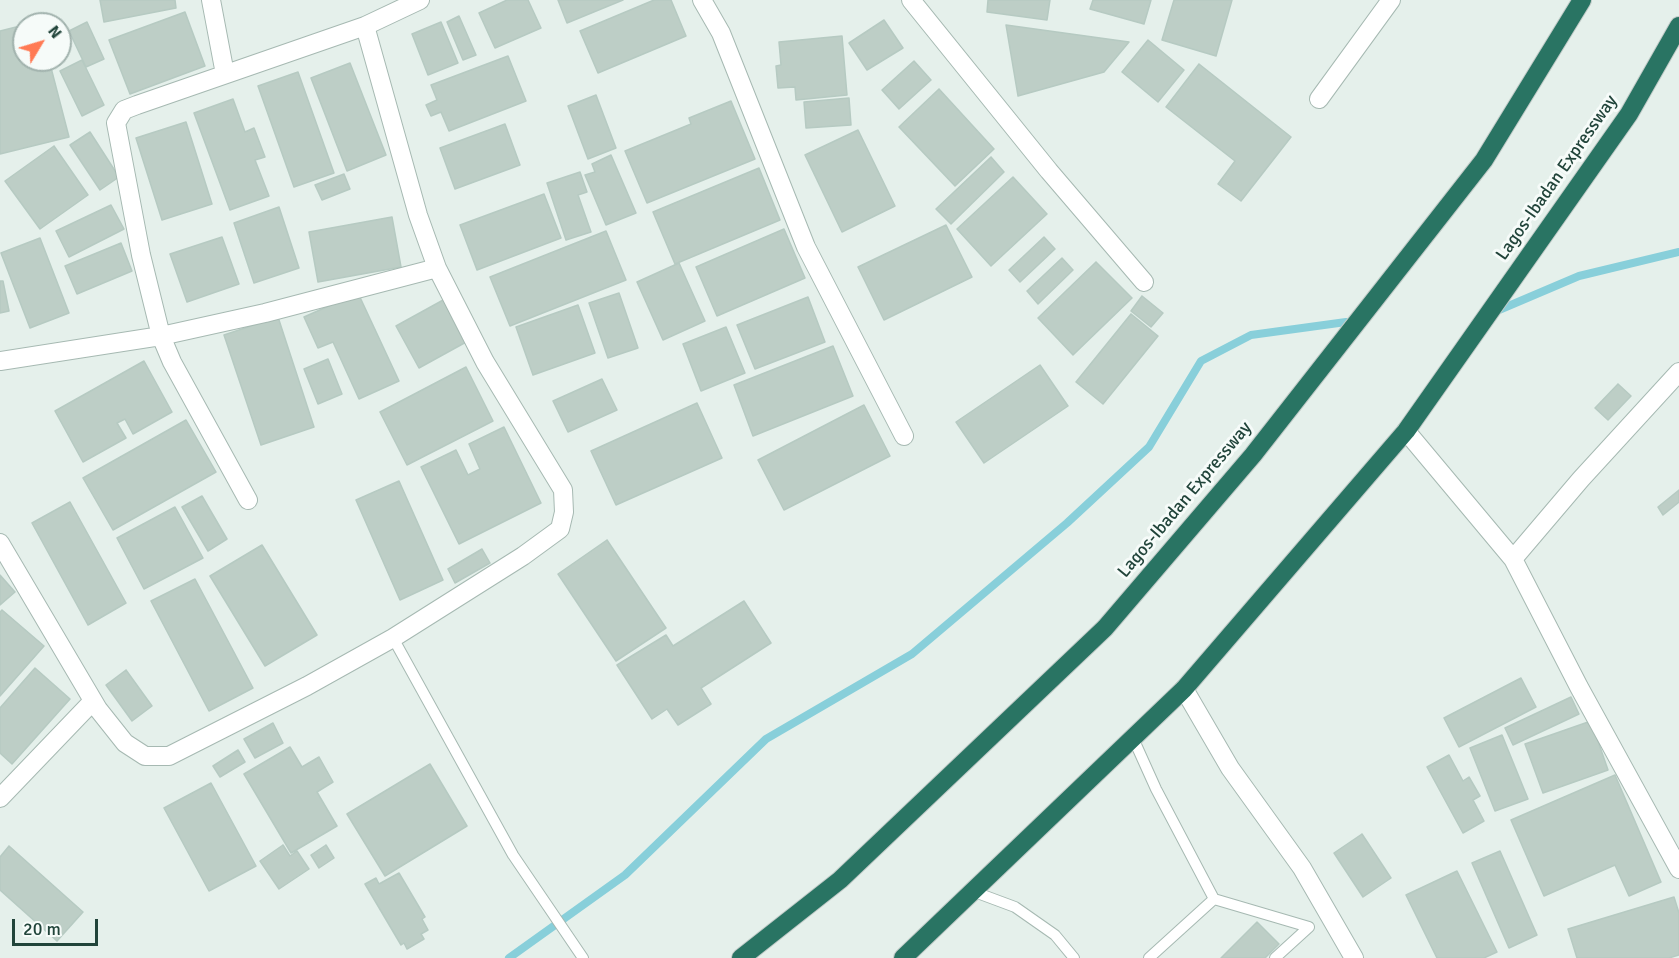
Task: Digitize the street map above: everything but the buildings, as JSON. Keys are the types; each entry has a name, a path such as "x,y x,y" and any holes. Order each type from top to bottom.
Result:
{"highway":[{"name":"Lagos-Ibadan Expressway","path":"741,958 840,880 1105,628 1253,455 1484,160 1582,0"},
{"name":"Lagos-Ibadan Expressway","path":"903,958 1184,689 1406,432 1629,114 1679,26"}],"street":[{"path":"211,0 225,74"},
{"path":"248,500 172,362 161,336 141,255 116,123 124,110 364,26 420,0"},
{"path":"702,0 721,33 806,247 904,436"},
{"path":"911,0 1041,162 1144,282"},
{"path":"1319,99 1391,0"},
{"path":"0,543 93,701 125,743 145,756 169,756 307,686 393,638 523,556 560,529 564,512 563,490 485,362 437,268 418,216 364,26"},
{"path":"0,361 161,336 265,313 437,268"},
{"path":"1513,559 1581,479 1679,372"},
{"path":"1406,432 1513,559 1579,687 1674,847 1679,869"},
{"path":"1184,689 1230,768 1302,868 1354,958"},
{"path":"0,798 93,701"}],"lane":[{"path":"393,638 513,855 584,958"},
{"path":"1133,738 1156,789 1214,899 1308,927 1275,958"},
{"path":"972,891 1015,907 1054,935 1074,958"},
{"path":"1149,958 1214,899"}],"waterway":[{"path":"1499,310 1579,276 1679,252"},
{"path":"509,958 625,875 766,739 912,654 1067,523 1149,447 1201,361 1251,335 1346,322"}]}
